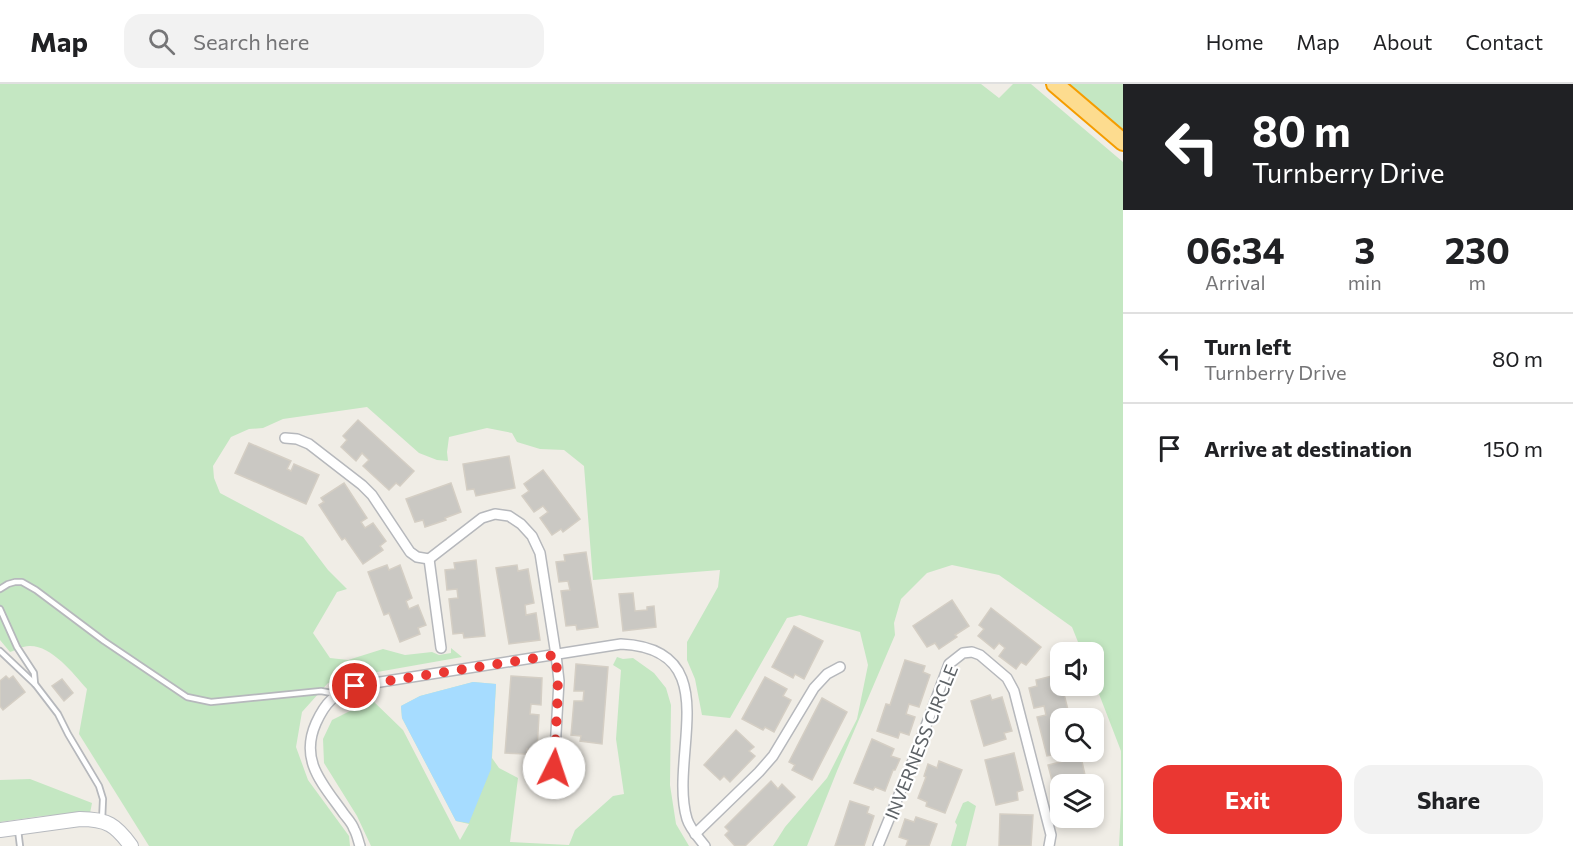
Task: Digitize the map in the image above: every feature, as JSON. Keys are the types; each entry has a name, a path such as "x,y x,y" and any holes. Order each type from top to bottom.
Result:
{"highway":[{"path":"1055,84 1123,142"}],"main road":[{"path":"0,830 80,819 102,821 111,824 122,833 131,846"}],"street":[{"path":"285,438 297,439 309,444 362,485 372,495 410,552 417,557 429,560"},
{"path":"429,560 482,518 495,514 509,516 521,524 532,536 540,553 556,655 558,690 554,768"},
{"path":"429,560 441,648"},
{"path":"360,846 354,828 316,775 310,754 315,726 321,713 337,694 355,686 621,645 637,645 656,651 672,663 683,680 687,699 683,794 687,820 705,846"},
{"name":"INVERNESS CIRCLE","path":"878,846 949,664 963,653 972,652 980,654 1007,678 1014,691 1051,835 1049,846"},
{"path":"695,834 773,756 814,688 827,674 840,668"}],"lane":[{"path":"0,589 8,584 22,582 36,590 104,641 187,697 211,702 321,691 337,694"},
{"path":"0,609 17,647 34,673 35,684"},
{"path":"0,651 35,684 58,714 99,786 103,799 102,821"},
{"path":"18,827 20,846"}],"green space":[{"path":"0,84 981,84 999,98 1013,84 1031,84 1123,162 1123,846 1119,846 1121,751 1100,696 1104,696 1104,642 1078,642 1072,627 999,575 952,565 927,573 901,599 894,623 895,635 807,846 773,846 785,827 827,778 857,719 868,665 860,632 800,615 787,618 730,718 702,715 695,679 687,660 687,642 718,587 720,570 593,580 584,466 564,450 540,449 517,442 512,433 487,428 449,437 448,461 437,460 419,453 367,407 283,419 263,428 249,429 231,437 213,466 214,478 220,493 303,537 328,570 347,589 337,592 313,633 330,658 348,660 383,649 405,655 432,652 439,655 451,653 451,648 462,657 349,677 328,683 302,712 296,747 308,780 349,836 350,846 149,846 79,734 87,689 61,661 45,650 29,646 10,652 0,640"},
{"path":"1067,84 1123,84 1123,133"},
{"path":"617,657 633,658 654,673 666,688 671,705 670,785 676,824 689,846 371,846 357,816 324,763 323,739 332,720 372,700 403,730 460,840 469,824 456,821 402,718 401,706 420,696 473,682 496,684 492,758 499,768 518,778 510,842 569,845 575,830 613,796 624,794 616,739 621,670 613,665"},
{"path":"30,779 92,803 90,813 0,822 0,780"},
{"path":"968,801 976,806 966,846 951,846 957,825 955,822 963,803"}],"water":[{"path":"473,682 496,684 491,769 469,823 456,821 402,718 401,706 420,696"}],"building":[{"path":"358,420 414,471 400,486 396,483 389,490 363,466 369,460 362,453 356,461 341,447 347,440 343,436"},
{"path":"249,443 291,461 287,469 291,471 294,464 319,475 306,504 235,473"},
{"path":"509,456 515,488 476,496 474,489 467,490 463,464"},
{"path":"543,470 580,519 563,532 561,529 552,535 540,518 548,512 543,506 534,512 522,496 529,491 524,484"},
{"path":"344,483 367,518 361,522 365,528 373,523 386,541 380,546 383,550 363,564 345,538 342,540 319,505 324,502 321,498"},
{"path":"451,483 461,512 425,527 423,520 415,522 406,499"},
{"path":"586,552 598,627 577,630 576,625 566,626 561,591 570,590 568,581 559,582 556,562 565,561 564,555"},
{"path":"476,560 485,636 464,638 463,633 453,634 449,599 458,598 457,589 447,590 445,570 455,569 454,563"},
{"path":"387,565 389,570 400,565 412,598 406,601 409,609 418,605 426,625 418,628 420,634 400,642 389,613 384,615 368,572"},
{"path":"517,565 518,571 528,569 534,603 525,605 526,615 536,613 540,640 509,644 496,568"},
{"path":"633,593 635,611 647,610 647,607 654,606 656,627 623,631 619,594"},
{"path":"952,600 969,626 939,649 935,643 927,647 913,626"},
{"path":"991,608 1041,647 1026,665 1021,662 1016,669 999,656 1005,648 999,643 994,649 978,636 984,629 979,625"},
{"path":"794,626 823,641 804,679 795,674 793,678 772,667"},
{"path":"905,660 925,666 923,672 930,675 919,707 909,704 906,714 915,717 909,735 900,732 898,738 877,731 886,704 890,705"},
{"path":"576,664 608,667 602,744 580,741 581,736 571,735 574,701 583,701 584,691 574,691"},
{"path":"6,676 9,679 13,676 25,692 3,710 0,706 0,681"},
{"path":"511,676 542,678 541,705 531,704 530,714 539,715 537,750 527,749 526,754 505,753"},
{"path":"1050,676 1050,696 1064,696 1068,708 1050,708 1050,755 1047,756 1037,717 1046,715 1044,706 1034,708 1029,688 1037,686 1036,680"},
{"path":"765,677 787,689 783,696 791,700 774,732 765,727 763,730 742,719"},
{"path":"62,679 73,693 64,701 52,686"},
{"path":"990,695 992,700 1002,697 1012,731 1004,733 1006,739 984,746 971,701"},
{"path":"822,698 847,712 812,780 792,770 795,765 789,762"},
{"path":"736,730 754,747 749,751 755,756 730,782 724,776 720,780 704,765"},
{"path":"872,739 894,749 891,756 900,759 885,791 875,787 873,790 854,783"},
{"path":"1014,753 1023,790 1017,792 1018,800 996,805 985,760"},
{"path":"939,761 962,770 945,813 926,806 927,802 918,798 928,764 937,768"},
{"path":"1060,762 1082,762 1085,774 1050,774 1048,765"},
{"path":"771,781 778,789 782,784 795,797 745,846 735,846 725,835 729,831 725,827"},
{"path":"850,801 869,807 867,813 874,816 864,846 835,846"},
{"path":"1000,814 1033,815 1031,846 999,846"},
{"path":"916,817 937,824 929,846 906,846 908,840 899,837 905,819 914,822"}],"route":[{"path":"355,686 556,655 559,681 554,768"}]}
